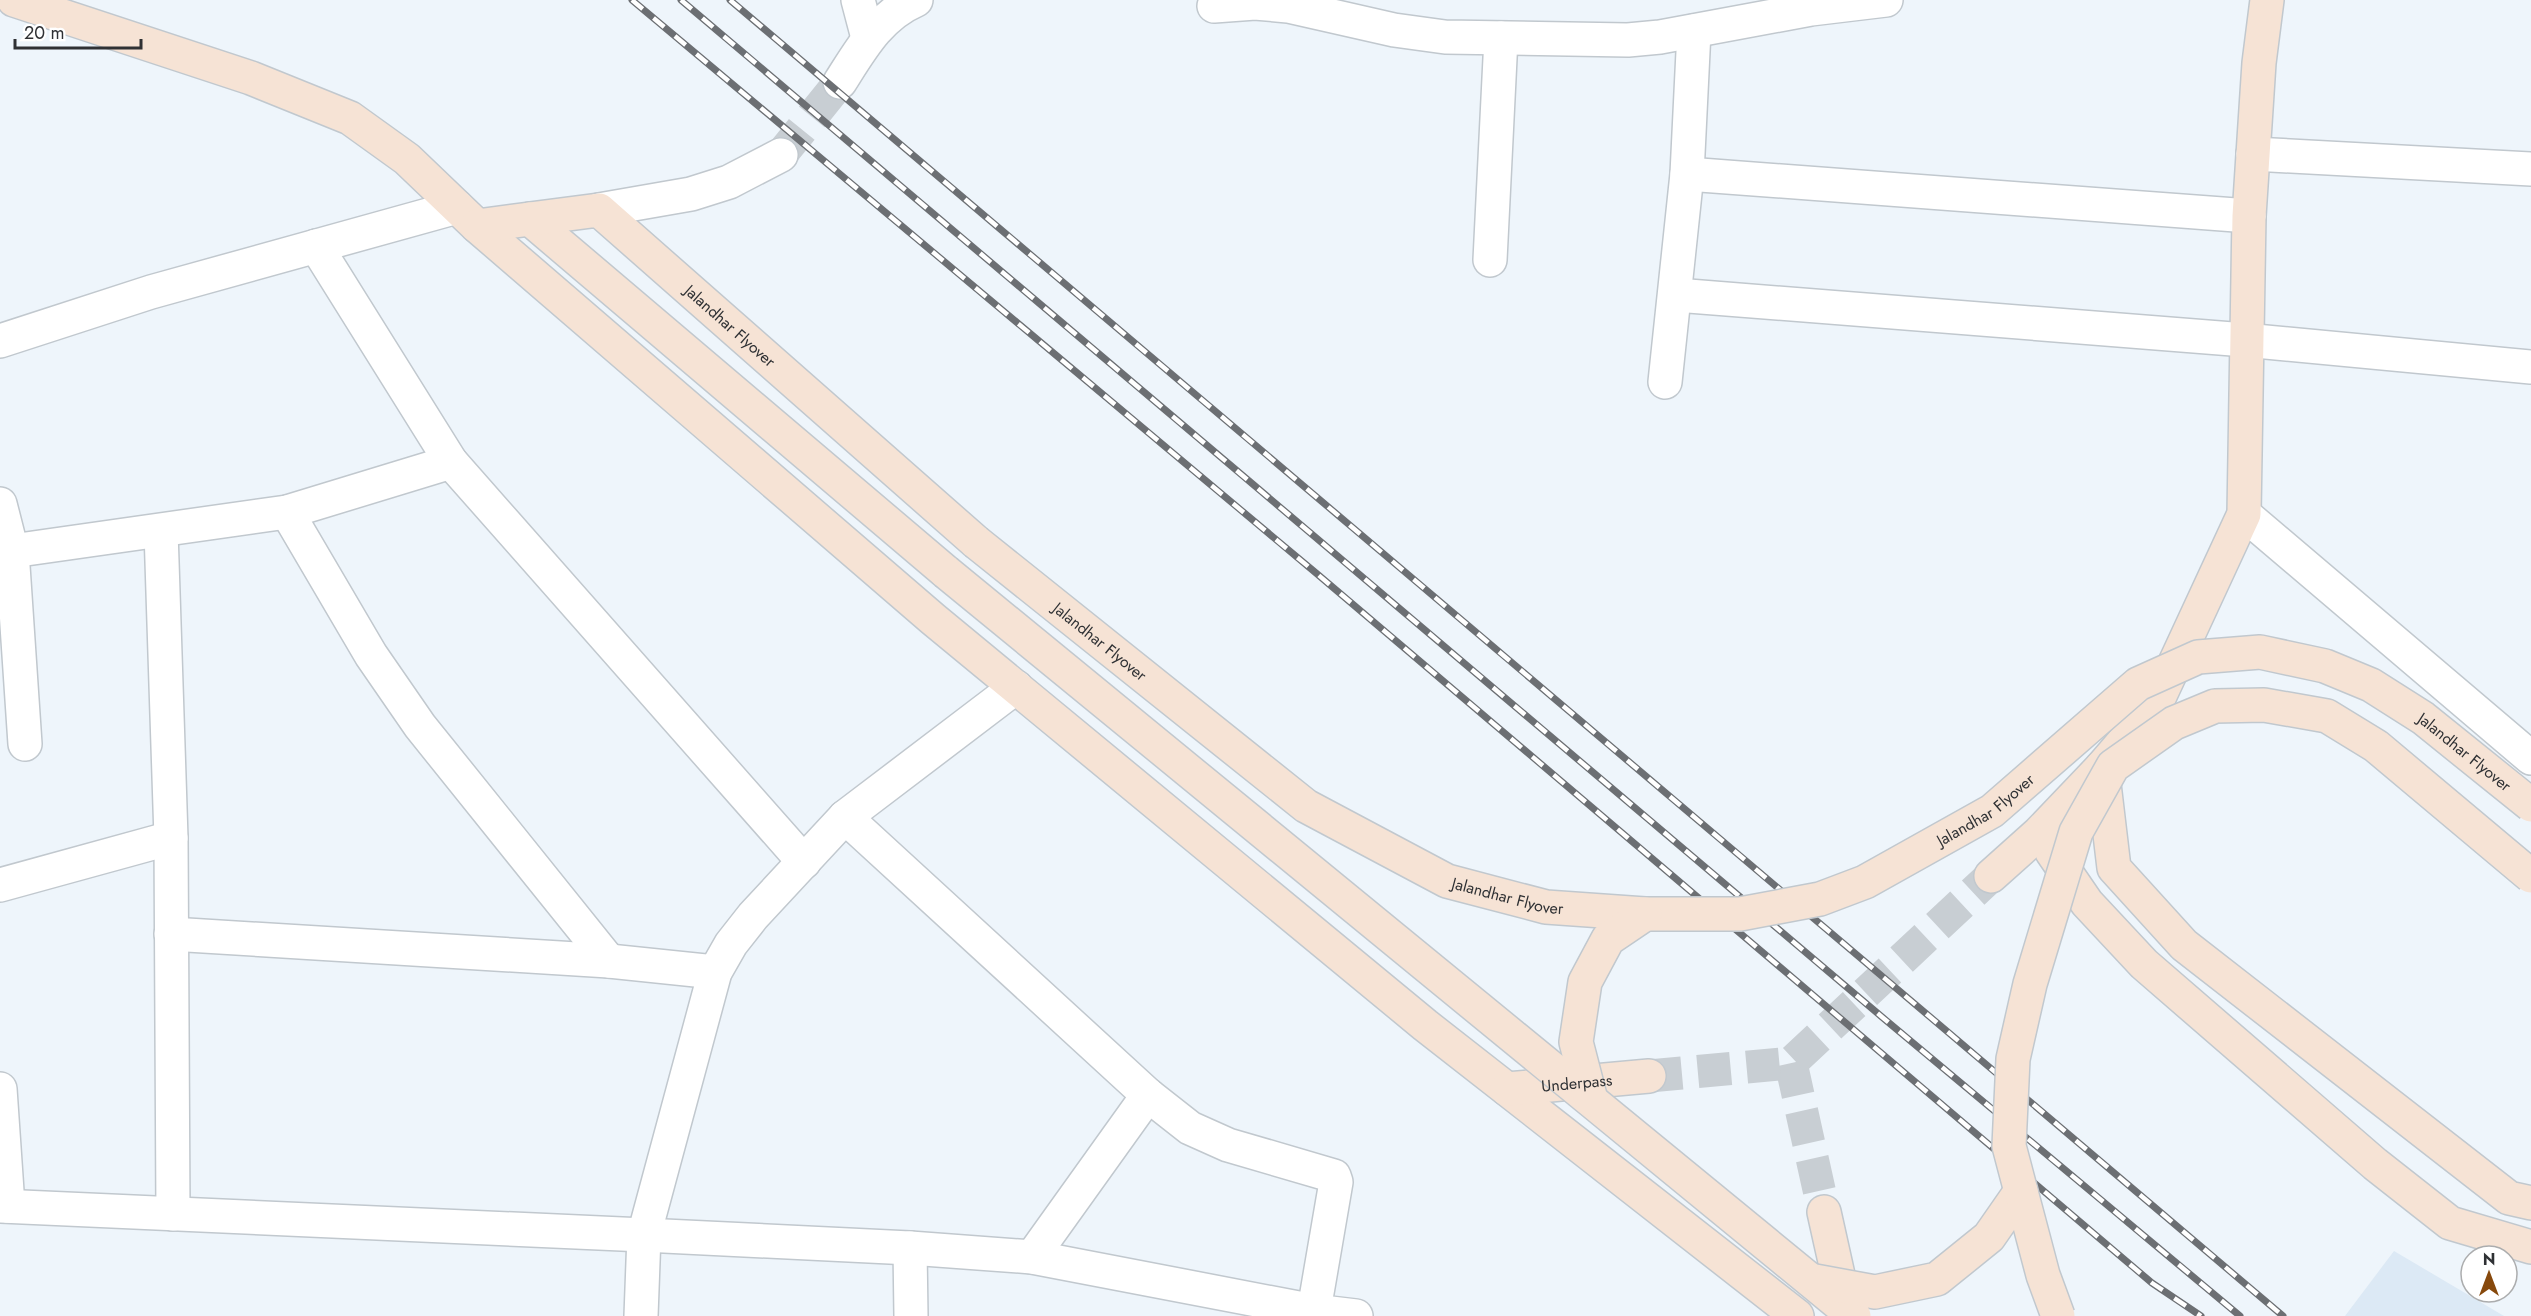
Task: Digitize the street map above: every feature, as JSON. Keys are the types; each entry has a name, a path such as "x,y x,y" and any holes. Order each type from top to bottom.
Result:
{"main road":[{"path":"14,0 251,78 351,118 407,159 467,216 933,619 1425,1025 1797,1316"},
{"path":"1991,876 2039,833 2102,767 2156,704 2244,514 2245,340 2250,216 2259,63 2267,0"},
{"path":"467,216 530,219 598,210"},
{"name":"Jalandhar Flyover","path":"598,210 976,542 1306,806 1447,881 1546,907 1645,914 1740,914 1820,899 1865,882 1992,811 2138,684 2198,657 2260,652 2325,666 2372,685 2423,718 2531,806"},
{"path":"530,219 946,572 1854,1316"},
{"path":"2058,1316 2043,1275 2009,1146 2013,1059 2030,984 2076,832 2113,766 2174,723 2216,706 2264,705 2327,716 2376,746 2531,876"},
{"path":"2102,767 2114,868 2184,945 2520,1201"},
{"path":"2039,833 2087,903 2144,964 2375,1164 2450,1223 2531,1247"},
{"path":"1591,1100 1576,1042 1585,982 1608,939 1645,914"},
{"name":"Underpass","path":"1506,1089 1649,1076"},
{"path":"1811,1281 1875,1292 1937,1279 1989,1237 2020,1191"},
{"path":"1824,1212 1847,1316"}],"street":[{"path":"858,0 867,38"},
{"path":"840,82 867,38 890,15 916,0"},
{"path":"1214,6 1255,3 1288,6 1394,30 1445,37 1628,40 1694,31 1811,9 1886,0"},
{"path":"1665,382 1687,174 1694,31"},
{"path":"1490,260 1501,38"},
{"path":"598,210 691,194 729,182 782,154"},
{"path":"2253,154 2531,169"},
{"path":"1687,174 2250,216"},
{"path":"0,341 152,292 316,246 467,216"},
{"path":"316,246 452,462 804,862"},
{"path":"1676,295 2245,340 2531,367"},
{"path":"12,551 287,512 452,462"},
{"path":"287,512 371,655 420,726 609,961"},
{"path":"1,513 12,551 10,686 25,744"},
{"path":"2244,514 2531,758"},
{"path":"161,531 171,838 173,1214"},
{"path":"641,1316 644,1235 714,972 731,944 753,916 845,818 1016,687"},
{"path":"845,818 1148,1095 1190,1128 1228,1145 1334,1176 1336,1182 1314,1313"},
{"path":"0,885 171,838"},
{"path":"171,934 609,961 714,972"},
{"path":"0,1089 4,1206 910,1248 1032,1257 1314,1313 1356,1316"},
{"path":"1032,1257 1148,1095"},
{"path":"910,1248 911,1316"}],"shaded area":[{"path":"2394,1251 2459,1289 2459,1304 2484,1304 2504,1316 2345,1316"}],"tunnel":[{"path":"781,155 840,82"},
{"path":"1649,1076 1791,1063 1991,876"},
{"path":"1791,1063 1824,1212"}],"railway":[{"path":"632,0 1316,573 2152,1283 2201,1316"},
{"path":"681,0 1882,1017 2240,1316"},
{"path":"730,0 2283,1316"}]}
